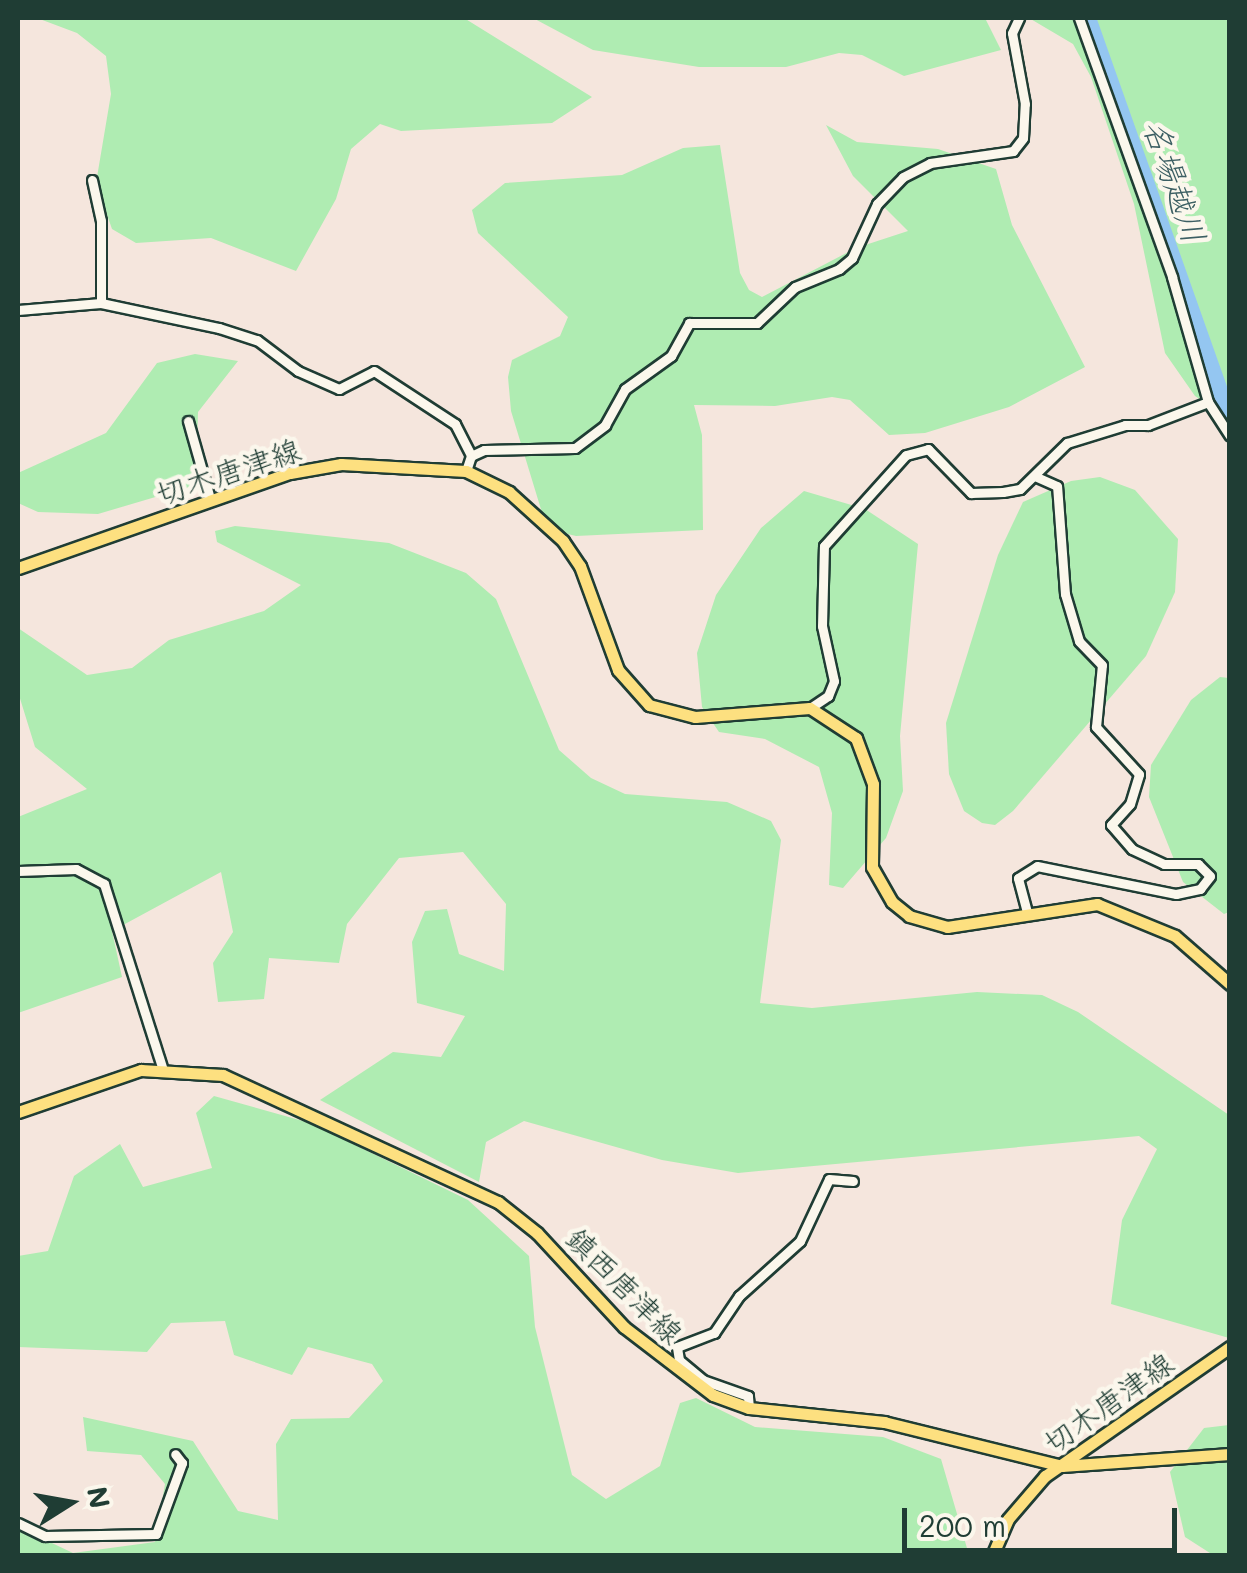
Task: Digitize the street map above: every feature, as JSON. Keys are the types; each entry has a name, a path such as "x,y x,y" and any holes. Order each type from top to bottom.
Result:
{"main road":[{"name":"切木唐津線","path":"18,566 290,473 342,464 466,471 509,492 563,541 580,566 618,670 649,705 694,717 810,708"},
{"path":"810,708 834,718 870,760 872,868 892,902 909,916 947,927 1098,904 1175,936 1230,984"},
{"name":"鎮西唐津線","path":"18,1112 162,1067 254,1086 498,1202 537,1233 636,1338 712,1395 748,1408 884,1422 1062,1466 1230,1454"},
{"name":"切木唐津線","path":"992,1556 1018,1504 1062,1466 1230,1347"}],"street":[{"path":"471,456 500,448 576,448 605,425 624,390 671,356 689,322 757,323 795,287 839,270 852,258 876,204 903,177 930,164 1013,151 1023,138 1025,104 1012,33 1019,18"},
{"path":"1079,18 1172,277 1208,402 1230,436"},
{"path":"92,180 101,221 101,303"},
{"path":"18,310 101,303 257,340 298,371 339,389 374,371 455,424 471,456 466,471"},
{"path":"810,708 828,696 834,681 822,626 824,546 891,467 928,449 970,493 1020,489 1067,444 1125,425 1148,426 1208,402"},
{"path":"188,421 210,500"},
{"path":"1027,912 1018,878 1037,866 1176,894 1200,889 1210,876 1198,864 1164,864 1132,849 1111,825 1130,804 1140,774 1096,728 1102,665 1079,642 1065,594 1057,486 1035,476"},
{"path":"18,871 76,869 104,884 162,1067"},
{"path":"748,1408 748,1396 702,1380 679,1360 677,1347 714,1333 738,1296 800,1241 829,1179 853,1181"},
{"path":"18,1523 45,1536 156,1534 182,1463 176,1454"}],"green space":[{"path":"37,18 464,18 592,97 552,123 401,131 380,124 351,149 336,199 296,271 211,238 136,243 112,229 96,183 111,94 106,56 77,33"},
{"path":"533,18 985,18 1001,50 904,76 862,55 839,53 786,67 699,67 593,50"},
{"path":"1029,18 1229,18 1229,419 1195,396 1165,353 1134,204 1091,77 1073,44"},
{"path":"826,125 857,142 938,149 996,169 1012,225 1085,367 1009,407 925,433 889,435 850,400 832,397 775,406 694,405 702,435 703,530 576,536 547,529 511,411 508,377 512,360 560,336 568,317 478,233 472,210 505,183 622,175 683,148 720,145 740,273 749,290 762,297 856,248 908,231 853,176"},
{"path":"195,354 238,361 198,412 196,485 98,514 38,512 18,503 18,473 106,433 157,363"},
{"path":"1100,477 1135,490 1178,539 1175,592 1146,656 1013,811 995,825 982,823 964,811 949,774 946,723 998,555 1023,502 1071,481"},
{"path":"804,491 865,509 918,544 900,736 903,791 886,838 843,888 829,885 832,813 819,767 765,739 719,732 702,707 697,653 716,595 761,528"},
{"path":"235,526 389,543 466,573 496,599 559,750 591,778 625,794 727,802 771,821 781,840 760,1003 812,1008 977,992 1042,995 1078,1012 1229,1115 1229,1338 1111,1304 1122,1220 1157,1149 1139,1136 738,1173 662,1160 524,1121 486,1142 479,1182 320,1100 393,1052 441,1057 465,1016 417,1003 412,942 425,911 447,909 459,954 504,971 506,904 463,852 399,858 347,924 339,963 269,958 264,999 218,1002 213,963 233,932 221,872 112,931 122,977 18,1013 18,817 87,789 35,747 18,692 18,628 87,675 132,668 169,640 264,611 301,585 217,542 215,531"},
{"path":"1220,677 1229,678 1229,912 1224,914 1183,882 1149,797 1151,765 1191,700"},
{"path":"214,1096 310,1123 468,1200 529,1256 535,1327 572,1475 606,1499 660,1466 680,1403 696,1398 755,1427 883,1437 941,1459 969,1555 18,1555 18,1527 73,1553 155,1542 165,1484 141,1455 87,1451 83,1417 193,1441 238,1511 278,1520 276,1444 291,1419 349,1418 383,1381 372,1364 308,1347 292,1375 234,1355 225,1321 171,1323 147,1352 18,1347 18,1256 48,1251 74,1176 120,1144 143,1187 212,1168 196,1113"},
{"path":"1229,1425 1229,1555 1213,1555 1185,1537 1170,1472 1204,1428"}],"waterway":[{"name":"名場越川","path":"1087,18 1230,421"}]}
